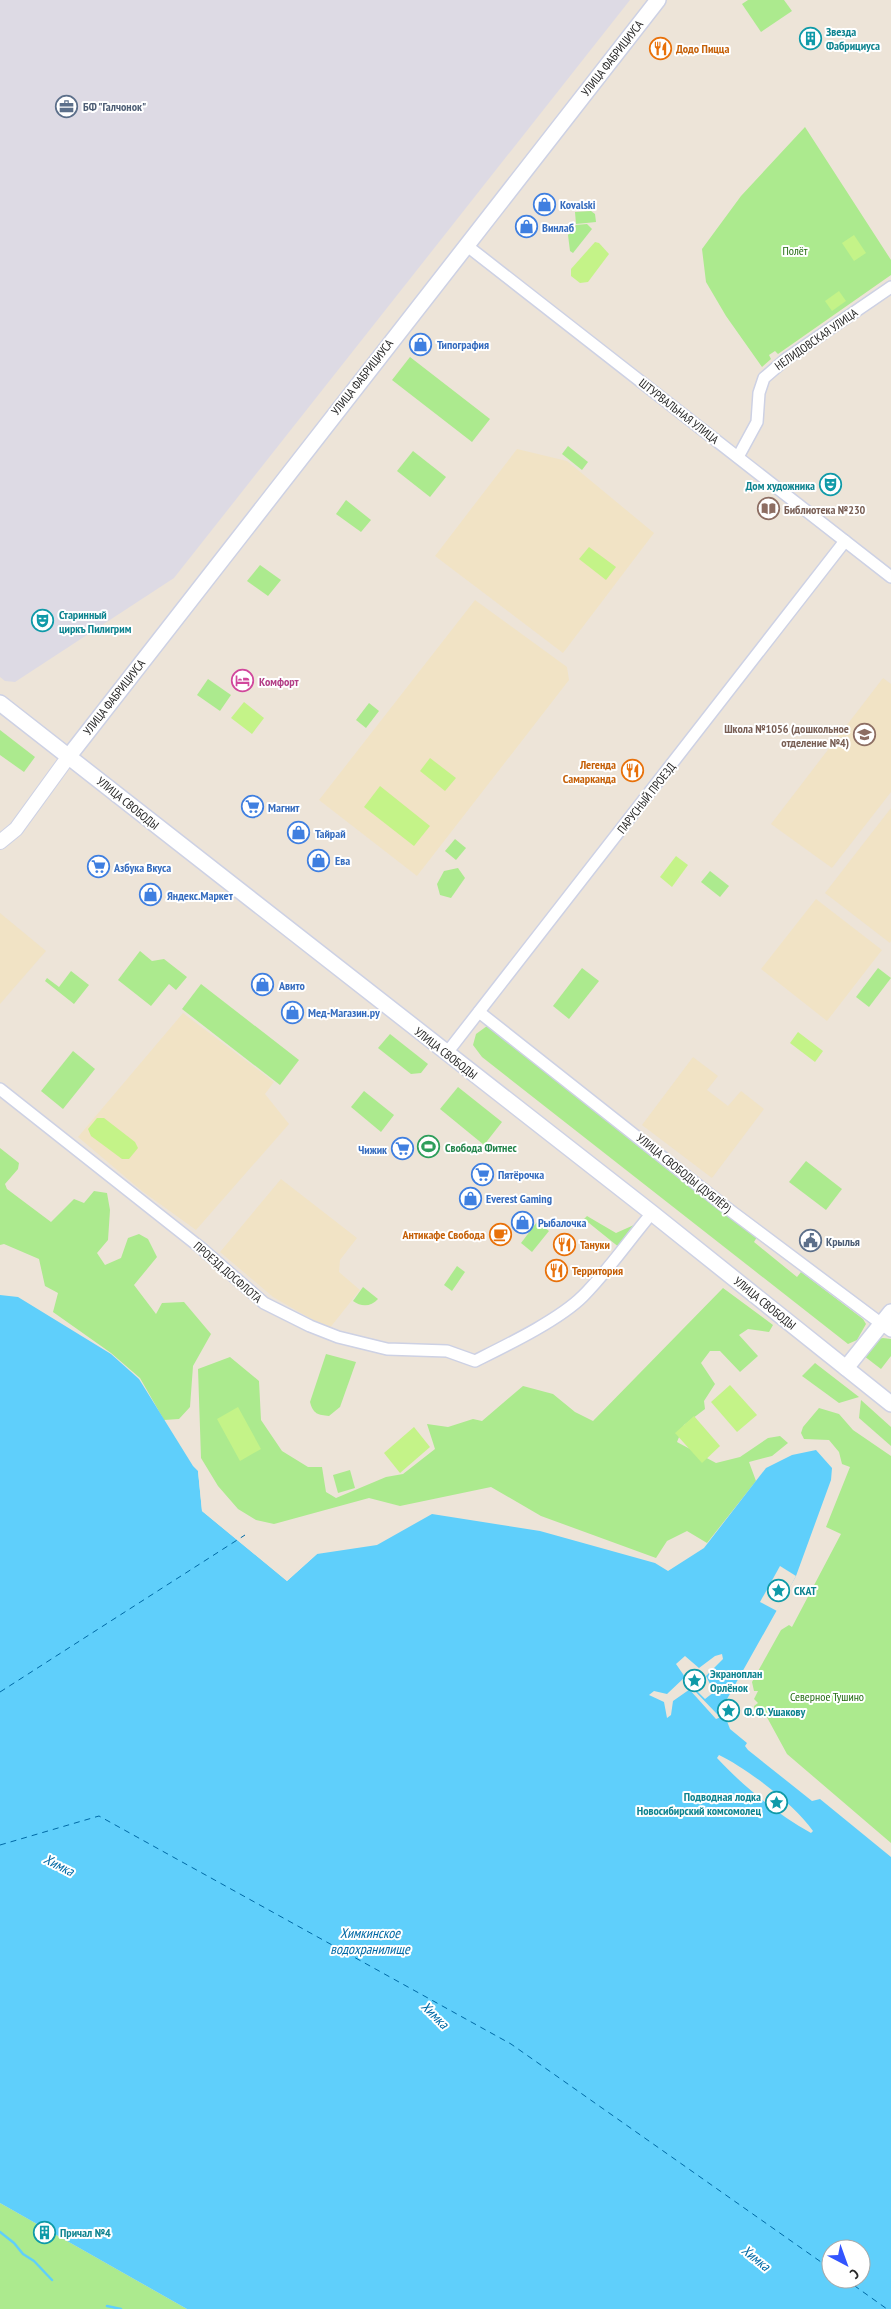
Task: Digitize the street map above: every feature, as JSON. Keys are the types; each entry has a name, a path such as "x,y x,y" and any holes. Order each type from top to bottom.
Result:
{"main road":[{"name":"УЛИЦА ФАБРИЦИУСА","path":"69,756 658,0"},
{"name":"УЛИЦА СВОБОДЫ","path":"0,703 446,1054 652,1213 891,1404"},
{"path":"846,1368 886,1327 891,1312"}],"street":[{"name":"ШТУРВАЛЬНАЯ УЛИЦА","path":"466,244 891,577"},
{"name":"НЕЛИДОВСКАЯ УЛИЦА","path":"738,457 757,422 759,393 764,378 786,359 891,288"},
{"name":"ПАРУСНЫЙ ПРОЕЗД","path":"446,1054 846,541"},
{"path":"0,842 16,829 69,756"},
{"name":"УЛИЦА СВОБОДЫ (ДУБЛЁР)","path":"479,1012 723,1205 886,1327"},
{"name":"ПРОЕЗД ДОСФЛОТА","path":"0,1088 201,1248 264,1303 310,1326 338,1337 387,1349 447,1351 475,1361 547,1321 583,1296 652,1213"}],"shaded area":[{"path":"0,0 630,0 174,578 15,682 5,681 0,677"},
{"path":"517,449 567,461 654,533 563,653 435,556"},
{"path":"475,600 567,667 569,680 417,876 319,800"},
{"name":"Школа №1056 (дошкольное отделение №4)","path":"883,678 891,684 891,792 832,868 771,824"},
{"path":"891,808 891,941 890,943 825,893"},
{"path":"816,899 882,950 827,1021 761,969"},
{"path":"0,913 46,951 0,1004"},
{"path":"183,1013 274,1082 265,1094 289,1124 196,1230 142,1191 78,1137"},
{"path":"693,1057 718,1076 707,1090 728,1106 741,1091 764,1109 712,1178 642,1125"},
{"path":"281,1179 357,1238 340,1260 339,1272 360,1290 329,1329 273,1297 220,1252"}],"green space":[{"path":"748,0 784,0 792,11 761,32 742,4"},
{"name":"Полёт","path":"805,127 891,260 891,275 778,354 775,351 769,355 771,359 762,367 726,316 706,282 702,249 741,196"},
{"path":"591,211 595,214 596,222 576,224 575,212"},
{"path":"587,224 592,229 573,253 570,251 568,235 576,225"},
{"path":"854,235 866,253 854,261 842,243"},
{"path":"595,242 599,243 609,254 588,282 580,283 571,276 571,269"},
{"path":"839,291 846,301 832,311 825,301"},
{"path":"410,357 490,419 472,442 392,380"},
{"path":"568,446 588,462 582,470 562,454"},
{"path":"413,451 446,477 430,497 397,471"},
{"path":"346,500 371,520 361,532 336,514"},
{"path":"589,547 616,567 606,580 579,559"},
{"path":"260,565 281,580 268,596 247,581"},
{"path":"208,679 231,695 220,711 197,695"},
{"path":"244,702 264,718 252,734 231,718"},
{"path":"369,703 379,711 366,728 356,720"},
{"path":"0,730 35,757 24,772 0,755"},
{"path":"430,758 456,778 445,791 420,771"},
{"path":"380,786 430,826 414,846 364,807"},
{"path":"455,839 466,848 456,860 445,851"},
{"path":"676,856 688,865 672,887 660,877"},
{"path":"458,868 465,878 451,898 440,895 437,884 444,871"},
{"path":"710,871 729,886 720,897 701,882"},
{"path":"140,951 152,961 164,959 187,977 176,990 169,984 151,1006 118,980"},
{"path":"582,968 599,981 569,1019 553,1006"},
{"path":"878,968 891,978 869,1007 856,997"},
{"path":"71,971 89,985 74,1004 45,981 47,978 59,987"},
{"path":"201,984 299,1060 280,1085 182,1009"},
{"path":"487,1026 757,1237 754,1242 797,1277 801,1272 863,1319 866,1324 857,1340 848,1344 482,1057 473,1045 476,1034"},
{"path":"798,1032 823,1051 815,1062 790,1043"},
{"path":"390,1034 428,1064 421,1073 411,1074 378,1048"},
{"path":"73,1051 95,1069 63,1109 41,1091"},
{"path":"458,1087 502,1122 484,1145 440,1109"},
{"path":"364,1091 394,1115 381,1132 351,1107"},
{"path":"97,1118 104,1118 135,1142 138,1148 129,1159 122,1159 91,1136 88,1129"},
{"path":"0,1148 19,1163 18,1169 5,1184 7,1189 51,1222 74,1199 84,1203 94,1191 107,1193 110,1210 108,1240 97,1253 105,1265 121,1258 128,1238 139,1234 148,1239 157,1257 134,1285 156,1314 162,1303 184,1302 211,1334 193,1366 190,1407 179,1419 164,1420 140,1378 111,1353 53,1312 58,1293 45,1286 39,1259 4,1244 0,1245"},
{"path":"806,1161 842,1189 826,1210 789,1182"},
{"path":"587,1216 616,1233 634,1225 636,1226 620,1248 584,1219"},
{"path":"537,1222 549,1231 532,1252 521,1243"},
{"path":"457,1266 465,1272 452,1291 444,1285"},
{"path":"363,1287 378,1299 372,1304 359,1304 353,1301"},
{"path":"723,1288 773,1325 769,1332 748,1329 739,1335 758,1356 740,1372 720,1351 710,1351 701,1363 715,1384 704,1401 705,1409 684,1425 677,1442 716,1463 740,1457 768,1438 780,1436 788,1443 772,1456 749,1462 756,1481 707,1543 687,1531 667,1541 656,1558 541,1516 491,1487 400,1506 369,1498 274,1524 256,1520 238,1509 218,1486 201,1458 198,1369 230,1357 259,1381 261,1420 282,1451 308,1467 322,1467 326,1492 336,1498 386,1477 403,1474 435,1449 427,1424 448,1427 473,1419 482,1421 523,1386 553,1394 575,1412 593,1421"},
{"path":"878,1339 891,1339 891,1356 881,1369 864,1356"},
{"path":"326,1354 356,1362 340,1407 329,1416 316,1413 310,1402"},
{"path":"815,1363 859,1397 839,1403 802,1376"},
{"path":"730,1385 757,1415 737,1432 711,1402"},
{"path":"861,1400 891,1427 891,1446 859,1418"},
{"path":"238,1407 261,1449 240,1461 217,1419"},
{"name":"Северное Тушино","path":"819,1408 839,1414 853,1430 891,1456 891,1843 787,1754 763,1710 754,1711 754,1706 758,1703 754,1699 758,1691 754,1691 752,1682 781,1630 789,1625 792,1627 841,1534 826,1527 850,1467 842,1464 839,1452 829,1440 804,1439 801,1433 803,1427"},
{"path":"694,1416 720,1446 702,1463 675,1433"},
{"path":"414,1427 430,1447 400,1473 384,1453"},
{"path":"350,1470 355,1488 338,1493 333,1475"},
{"path":"0,2203 187,2309 0,2309"}],"water":[{"name":"Химкинское водохранилище","path":"0,1295 18,1297 111,1354 139,1379 193,1466 198,1471 202,1511 287,1581 317,1554 377,1545 432,1514 540,1531 655,1563 668,1571 704,1548 766,1468 792,1455 816,1450 832,1468 831,1480 796,1576 722,1708 730,1729 747,1743 745,1746 748,1750 812,1801 820,1799 891,1857 891,2309 187,2309 0,2203","holes":["722,1654 723,1659 706,1676 714,1692 705,1699 693,1687 673,1701 671,1715 667,1718 664,1702 649,1695 654,1691 667,1694 685,1677 676,1664 685,1656 699,1668 715,1656","719,1755 770,1788 795,1810 813,1831 811,1833 798,1825 749,1789 717,1758"]}],"pier":[{"path":"198,1471 201,1473 204,1510 287,1578 315,1552 317,1554 287,1581 202,1511"},
{"path":"780,1566 796,1576 777,1611 760,1602"},
{"path":"692,1688 717,1714 723,1712 724,1716 716,1719 689,1689"}],"waterway":[{"path":"0,2232 14,2243 23,2254 34,2261 52,2280"},
{"path":"107,2306 121,2309"}],"ferry route":[{"path":"0,1692 245,1535"},
{"path":"0,1845 99,1816 511,2044 821,2262"},
{"path":"859,2289 887,2309"}],"place":[{"name":"Звезда Фабрициуса","path":"810,38"},
{"name":"Додо Пицца","path":"660,48"},
{"name":"БФ \"Галчонок\"","path":"67,106"},
{"name":"Kovalski","path":"544,204"},
{"name":"Винлаб","path":"526,227"},
{"name":"Типография","path":"421,344"},
{"name":"Дом художника","path":"831,485"},
{"name":"Библиотека №230","path":"768,509"},
{"name":"Старинный циркъ Пилигрим","path":"43,621"},
{"name":"Комфорт","path":"243,681"},
{"name":"Школа №1056 (дошкольное отделение №4)","path":"865,735"},
{"name":"Легенда Самарканда","path":"632,771"},
{"name":"Магнит","path":"252,807"},
{"name":"Тайрай","path":"299,833"},
{"name":"Ева","path":"319,860"},
{"name":"Азбука Вкуса","path":"98,867"},
{"name":"Яндекс.Маркет","path":"151,895"},
{"name":"Авито","path":"263,985"},
{"name":"Мед-Магазин.ру","path":"292,1012"},
{"name":"Свобода Фитнес","path":"429,1147"},
{"name":"Чижик","path":"403,1149"},
{"name":"Пятёрочка","path":"482,1174"},
{"name":"Everest Gaming","path":"470,1198"},
{"name":"Рыбалочка","path":"522,1222"},
{"name":"Антикафе Свобода","path":"501,1234"},
{"name":"Крылья","path":"810,1241"},
{"name":"Тануки","path":"564,1244"},
{"name":"Территория","path":"556,1270"},
{"name":"СКАТ","path":"778,1590"},
{"name":"Экраноплан Орлёнок","path":"694,1680"},
{"name":"Ф. Ф. Ушакову","path":"728,1711"},
{"name":"Подводная лодка Новосибирский комсомолец","path":"777,1803"},
{"name":"Причал №4","path":"44,2232"}],"water label":[{"name":"Химка","path":"59,1865"},
{"name":"Химка","path":"435,2015"},
{"name":"Химка","path":"756,2258"}]}
